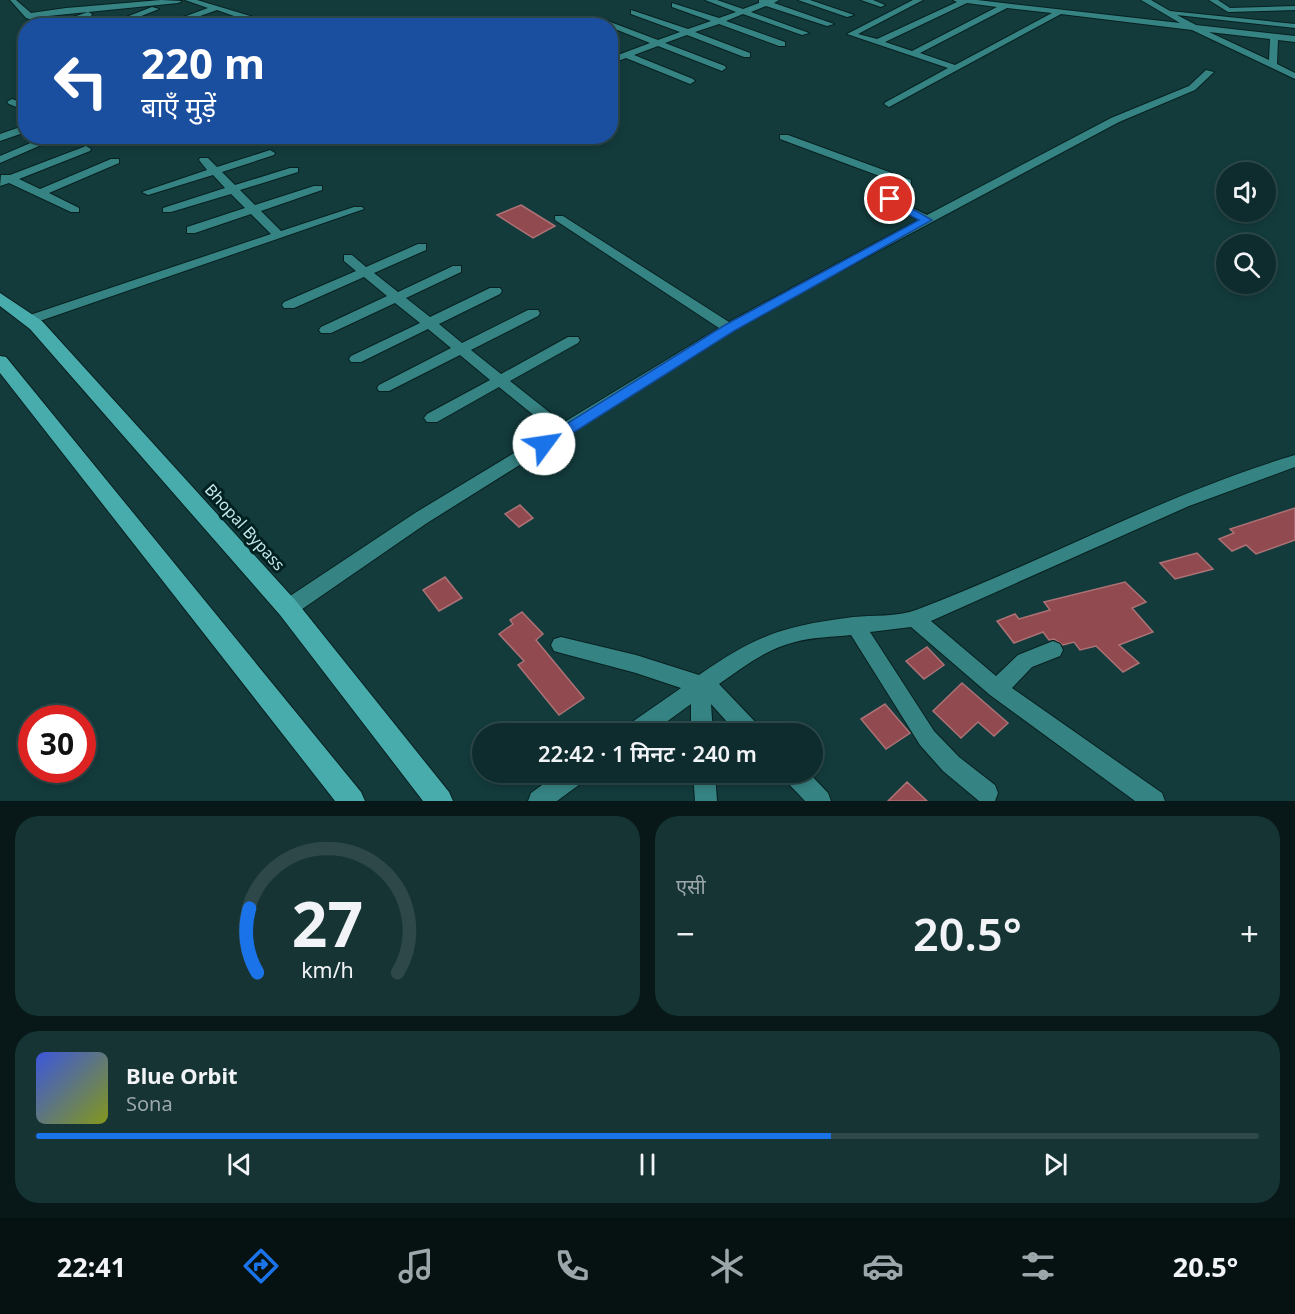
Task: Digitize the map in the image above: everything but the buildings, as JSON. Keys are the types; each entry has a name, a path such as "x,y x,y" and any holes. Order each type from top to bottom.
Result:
{"highway":[{"name":"Bhopal Bypass","path":"0,298 29,320 288,608 440,801"},
{"path":"0,361 352,801"}],"street":[{"path":"189,0 253,18"},
{"path":"708,0 805,33"},
{"path":"755,0 830,24"},
{"path":"618,58 775,0"},
{"path":"802,0 850,15"},
{"path":"865,0 881,5"},
{"path":"919,0 851,34 956,68"},
{"path":"1146,0 1165,0"},
{"path":"1146,0 1191,26 1295,76"},
{"path":"1212,0 1228,10 1295,8"},
{"path":"12,1 35,18"},
{"path":"29,16 180,1"},
{"path":"130,18 180,1"},
{"path":"878,42 961,1 1295,39"},
{"path":"675,5 782,44"},
{"path":"912,54 1005,6"},
{"path":"77,18 112,7"},
{"path":"187,18 216,8"},
{"path":"1167,11 1295,24"},
{"path":"634,12 747,54"},
{"path":"889,104 1058,13"},
{"path":"236,18 243,15"},
{"path":"618,30 722,68"},
{"path":"1273,65 1274,36"},
{"path":"627,55 690,81"},
{"path":"288,608 421,518 564,432 729,328 1115,120 1192,88 1209,72"},
{"path":"12,102 18,105"},
{"path":"2,136 18,131"},
{"path":"784,137 907,182 907,186 890,199 893,203 927,220"},
{"path":"0,160 38,144"},
{"path":"3,179 86,149"},
{"path":"148,192 270,153"},
{"path":"204,160 279,236"},
{"path":"40,193 115,161"},
{"path":"167,210 294,170"},
{"path":"3,179 75,210"},
{"path":"191,230 318,188"},
{"path":"29,320 358,209"},
{"path":"559,218 729,328"},
{"path":"289,305 422,247"},
{"path":"348,258 564,432"},
{"path":"326,330 457,269"},
{"path":"356,359 495,291"},
{"path":"384,388 533,314"},
{"path":"432,418 573,340"},
{"path":"647,723 754,649 769,642 797,633 915,619 1183,502 1295,461"},
{"path":"915,619 997,689 1154,801"},
{"path":"855,625 927,738 951,764 987,793"},
{"path":"561,645 702,684 742,723"},
{"path":"997,689 1025,661 1053,650"},
{"path":"702,684 702,723"},
{"path":"539,801 564,783"},
{"path":"705,783 706,801"},
{"path":"803,783 820,801"}],"route":[{"path":"544,444 729,328 815,279 927,220 893,203 890,199"}]}
